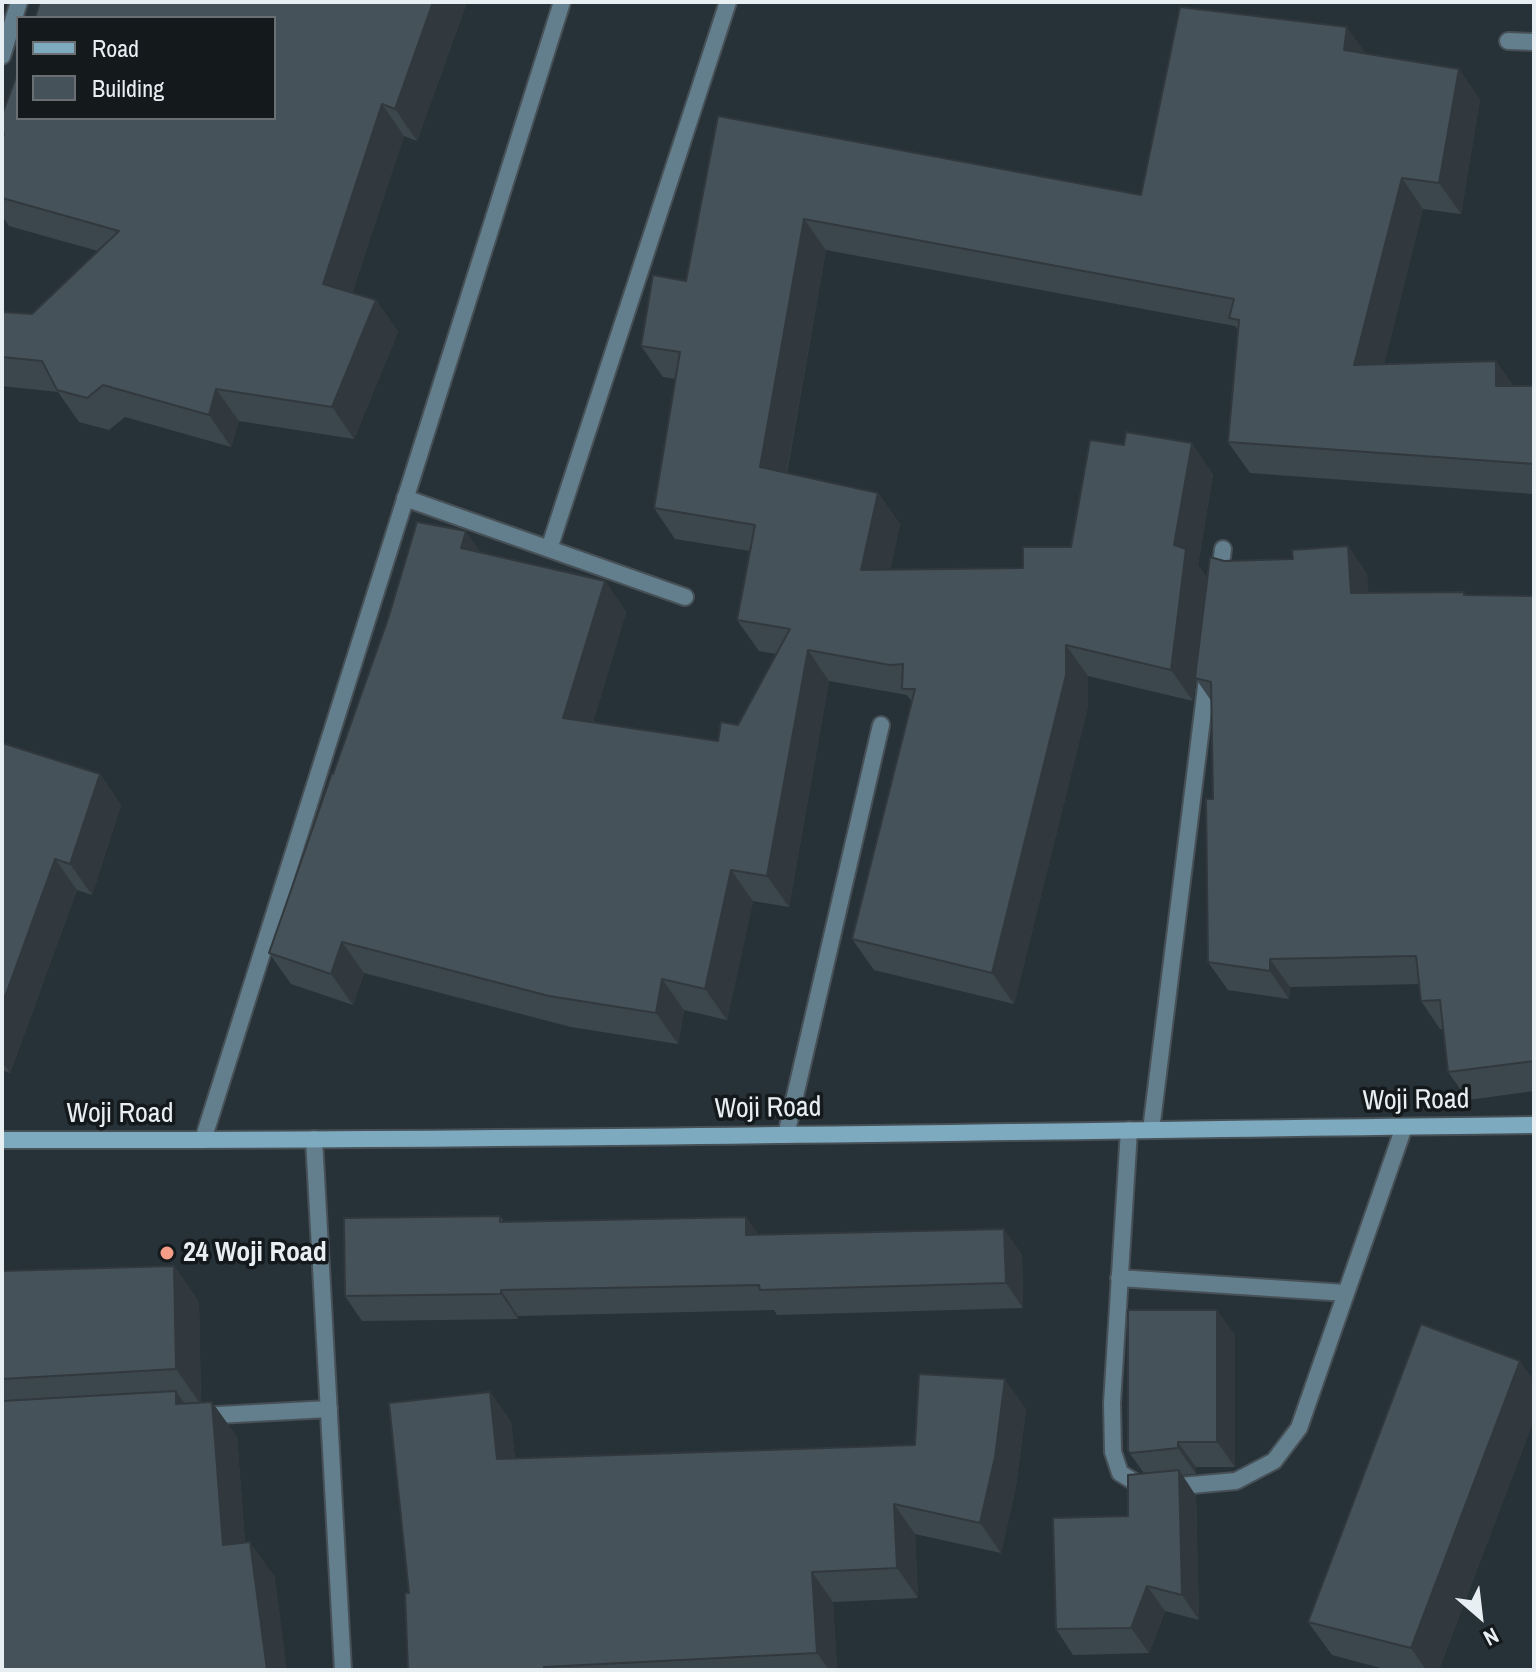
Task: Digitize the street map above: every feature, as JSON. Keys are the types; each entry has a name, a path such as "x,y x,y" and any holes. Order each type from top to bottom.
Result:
{"main road":[{"name":"Woji Road","path":"2,1140 786,1135 1534,1125"}],"street":[{"path":"2,56 19,2"},
{"path":"203,1140 562,2"},
{"path":"549,549 728,2"},
{"path":"1508,41 1534,42"},
{"path":"405,498 685,597"},
{"path":"1217,597 1223,549"},
{"path":"1151,1130 1209,659"},
{"path":"786,1135 881,725"},
{"path":"1129,1130 1112,1403 1113,1452 1120,1473 1146,1489 1236,1481 1274,1461 1299,1428 1404,1127"},
{"path":"314,1139 343,1670"},
{"path":"1119,1278 1346,1293"},
{"path":"189,1417 329,1409"}],"building":[{"path":"40,2 433,2 395,109 382,104 323,284 376,300 332,407 216,389 209,415 103,385 87,398 57,390 42,361 2,357 2,312 32,314 119,231 2,198 2,115 16,77 16,120 276,120 276,16 36,16"},
{"path":"1180,7 1347,27 1344,50 1459,69 1439,183 1402,178 1354,365 1496,361 1496,386 1534,386 1534,464 1228,442 1239,320 1229,318 1234,299 804,219 760,467 878,493 861,570 1023,568 1023,547 1071,547 1090,440 1124,445 1126,432 1192,443 1174,545 1186,549 1171,670 1066,645 1066,675 992,973 852,939 915,689 902,689 903,664 890,665 808,650 767,876 731,870 705,989 662,979 656,1013 549,996 342,942 331,974 269,953 388,619 417,522 466,531 461,548 605,581 563,718 718,741 721,722 738,725 790,629 737,620 755,525 654,508 680,352 641,346 653,275 686,281 718,116 1141,195"},
{"path":"1348,546 1351,593 1464,592 1464,595 1534,596 1534,1061 1448,1072 1440,1000 1421,1001 1416,956 1270,959 1270,971 1208,962 1206,799 1213,799 1211,682 1195,678 1210,557 1224,561 1293,559 1292,550"},
{"path":"2,743 100,774 70,864 55,859 2,1005"},
{"path":"500,1216 500,1222 746,1217 746,1235 1004,1229 1006,1283 760,1290 759,1285 501,1290 501,1294 345,1296 344,1218"},
{"path":"174,1266 176,1369 2,1379 2,1271"},
{"path":"1128,1310 1217,1310 1217,1442 1178,1442 1178,1448 1128,1451"},
{"path":"1421,1324 1520,1361 1411,1648 1308,1622"},
{"path":"919,1374 1005,1379 995,1457 980,1523 894,1504 897,1568 812,1572 817,1653 544,1667 544,1670 408,1670 405,1593 409,1593 389,1403 490,1392 497,1459 915,1445"},
{"path":"176,1391 176,1404 212,1402 223,1545 250,1542 267,1670 2,1670 2,1401"},
{"path":"1179,1470 1182,1595 1147,1586 1131,1628 1056,1629 1053,1518 1128,1516 1128,1475"}],"place":[{"name":"24 Woji Road","path":"167,1253"}]}
